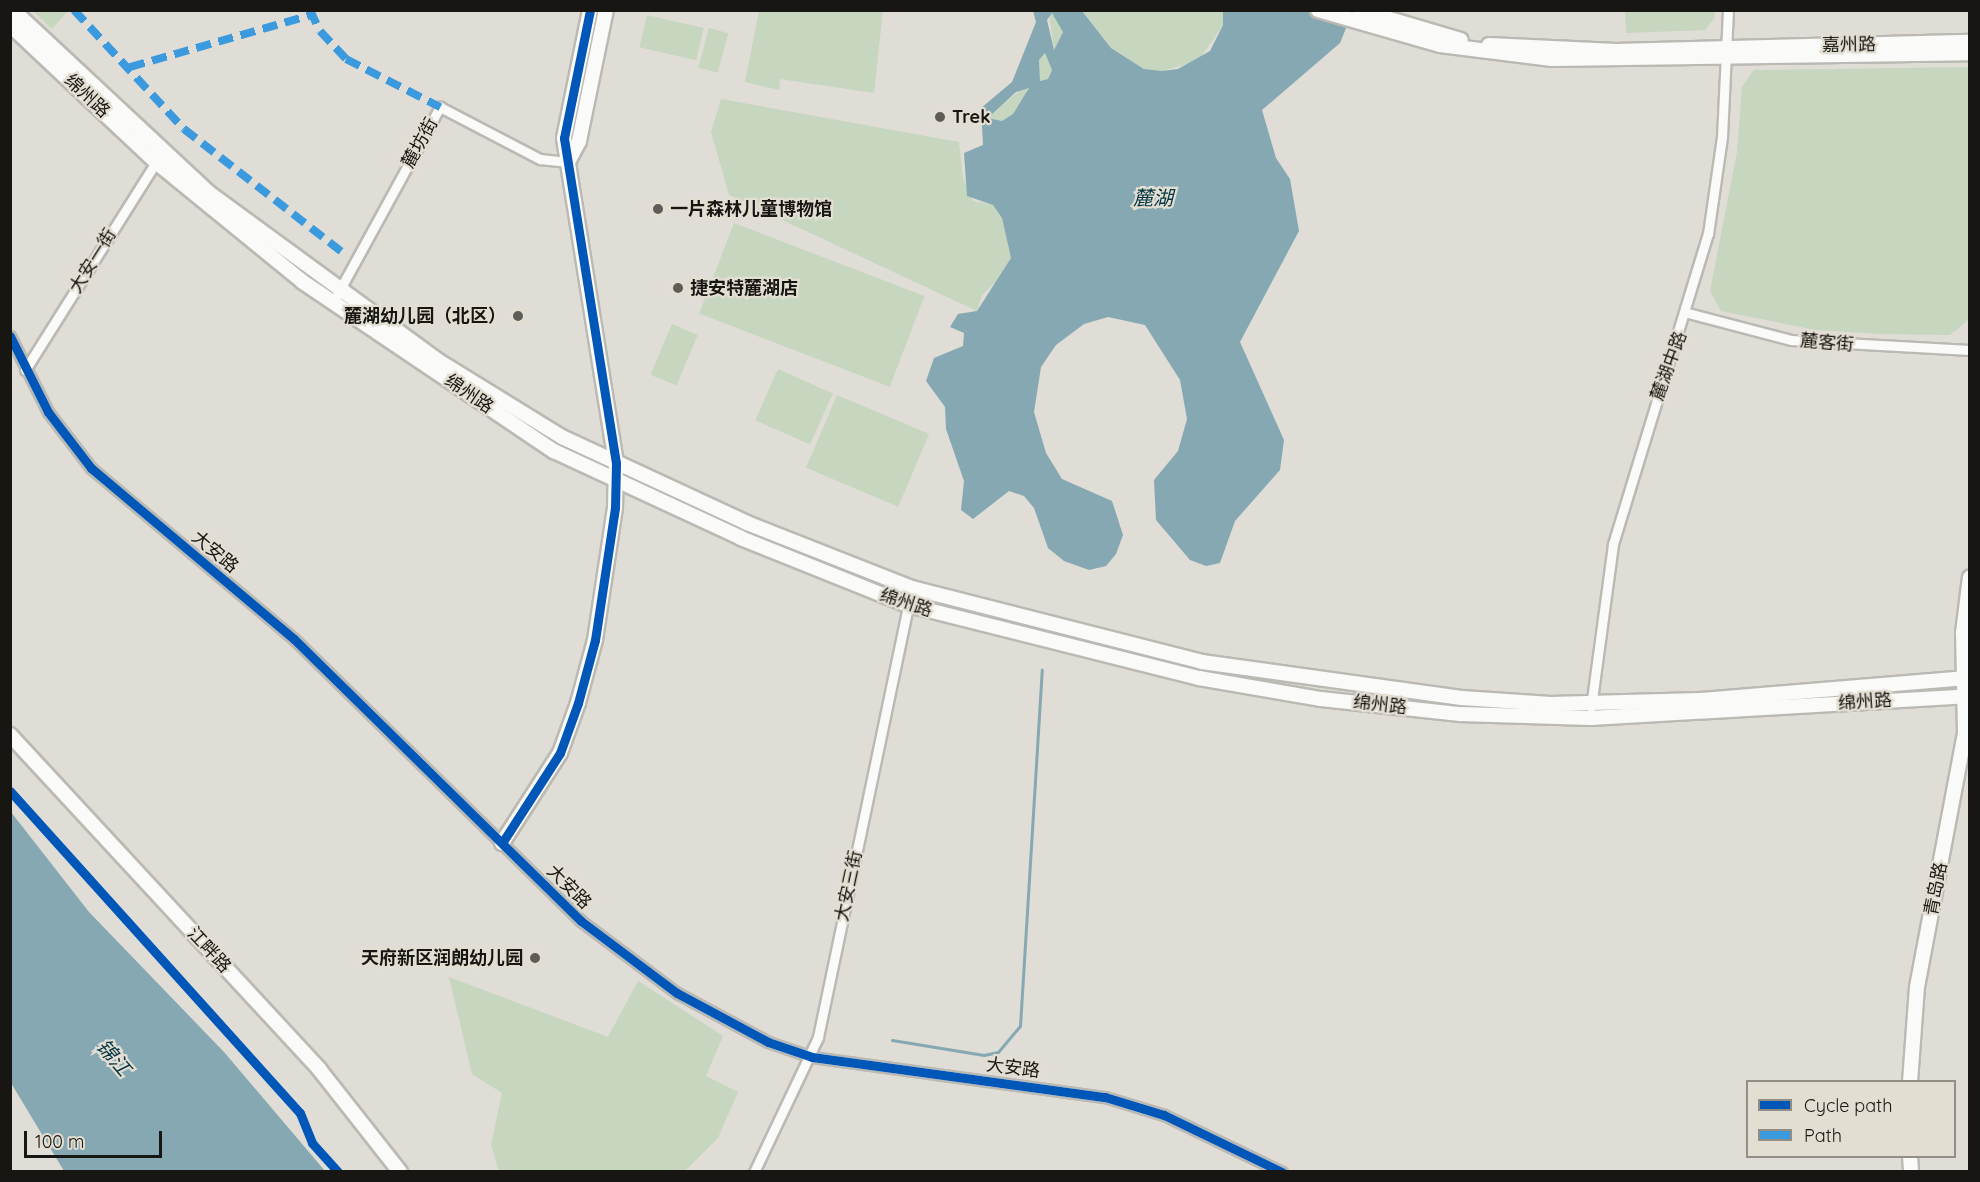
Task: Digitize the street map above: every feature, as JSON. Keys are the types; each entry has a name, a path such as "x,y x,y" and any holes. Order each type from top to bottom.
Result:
{"main road":[{"name":"绵州路","path":"13,10 160,157 339,291 541,424 616,463 747,523 912,588 1076,634 1224,666 1462,698 1591,711"},
{"path":"502,843 560,753 578,703 595,640 616,483 616,463 564,138 590,10"},
{"path":"568,162 579,141 606,10"},
{"path":"1318,10 1491,45 1728,54"},
{"path":"1359,10 1387,25"},
{"name":"绵州路","path":"10,25 332,304 554,451 616,483 909,605 1072,650 1321,699 1460,714 1591,711 1968,688"},
{"name":"嘉州路","path":"1728,54 1970,42"},
{"name":"嘉州路","path":"1728,54 1970,53"},
{"name":"青岛路","path":"1910,1080 1917,987 1965,733 1970,577"},
{"name":"江畔路","path":"10,735 319,1070 400,1172"}],"street":[{"name":"麓湖中路","path":"1591,711 1616,533 1640,445 1688,313 1716,189 1728,54 1728,10"},
{"name":"麓坊街","path":"332,304 440,107 540,159 568,162"},
{"name":"大安一街","path":"25,370 160,157"},
{"name":"麓客街","path":"1688,313 1791,340 1970,350"},
{"name":"大安路","path":"10,336 48,412 91,468 294,639 581,921 677,993 768,1042 812,1057 1105,1097 1164,1115 1282,1172"},
{"name":"大安三街","path":"754,1172 812,1057 912,588"}],"green space":[{"path":"33,11 68,11 52,29"},
{"path":"759,11 883,11 874,93 780,79 779,90 745,82"},
{"path":"1082,11 1223,11 1223,25 1198,61 1162,71 1145,69 1111,48"},
{"path":"1625,11 1715,11 1715,17 1705,30 1626,33"},
{"path":"1049,13 1058,16 1063,32 1054,50"},
{"path":"647,15 704,28 696,60 640,47"},
{"path":"709,28 728,33 718,73 698,68"},
{"path":"1045,53 1052,70 1048,79 1040,81 1039,60"},
{"path":"1969,67 1969,319 1950,335 1881,334 1816,330 1721,311 1710,291 1737,152 1742,87 1754,70"},
{"path":"1025,86 1029,92 1013,114 1002,121 988,118"},
{"path":"721,99 959,142 963,178 973,201 993,205 1002,218 1011,258 1003,275 982,295 977,311 729,195 711,132"},
{"path":"734,223 924,296 890,387 699,314"},
{"path":"672,324 698,335 676,386 651,375"},
{"path":"778,369 833,393 810,445 755,420"},
{"path":"837,395 929,434 898,507 806,468"},
{"path":"449,977 608,1037 638,981 723,1036 706,1076 738,1092 718,1138 685,1171 499,1171 491,1145 502,1093 472,1074"}],"water":[{"name":"麓湖","path":"1033,11 1082,11 1111,48 1144,69 1162,71 1178,69 1210,51 1223,25 1223,11 1353,11 1340,43 1262,110 1276,158 1290,179 1299,231 1240,342 1284,440 1280,470 1235,521 1220,563 1206,566 1190,560 1156,520 1154,480 1178,451 1187,419 1180,380 1145,325 1108,317 1084,324 1056,345 1041,367 1034,412 1046,453 1062,479 1112,501 1123,535 1116,554 1106,566 1089,570 1064,561 1048,548 1034,508 1024,496 1009,491 973,519 961,510 964,481 946,429 945,407 926,381 934,358 963,346 964,333 950,327 958,314 977,311 1011,258 1002,218 993,205 967,196 964,153 983,145 981,108 1012,82 1036,22","holes":["1052,13 1063,32 1054,50 1047,20","1045,53 1052,70 1048,79 1040,81 1039,60","1029,88 1013,114 1002,121 988,118 1016,92"]},
{"name":"锦江","path":"11,812 89,912 224,1052 325,1171 64,1171 11,1083"}],"waterway":[{"path":"892,1040 984,1055 998,1052 1020,1026 1042,670"}],"marked path":[{"path":"74,10 184,129 343,253"},
{"path":"310,10 320,31 346,59 440,107"},
{"path":"130,67 311,15"}],"cycle path":[{"path":"502,843 560,753 578,703 595,640 615,508 616,463 564,138 590,10"},
{"path":"10,336 48,412 91,468 294,639 581,921 677,993 768,1042 812,1057 1105,1097 1164,1115 1282,1172"},
{"path":"10,791 300,1113 312,1143 338,1172"}],"place":[{"name":"Trek","path":"940,117"},
{"name":"一片森林儿童博物馆","path":"658,209"},
{"name":"捷安特麓湖店","path":"678,288"},
{"name":"麓湖幼儿园（北区）","path":"518,316"},
{"name":"天府新区润朗幼儿园","path":"535,958"}]}
